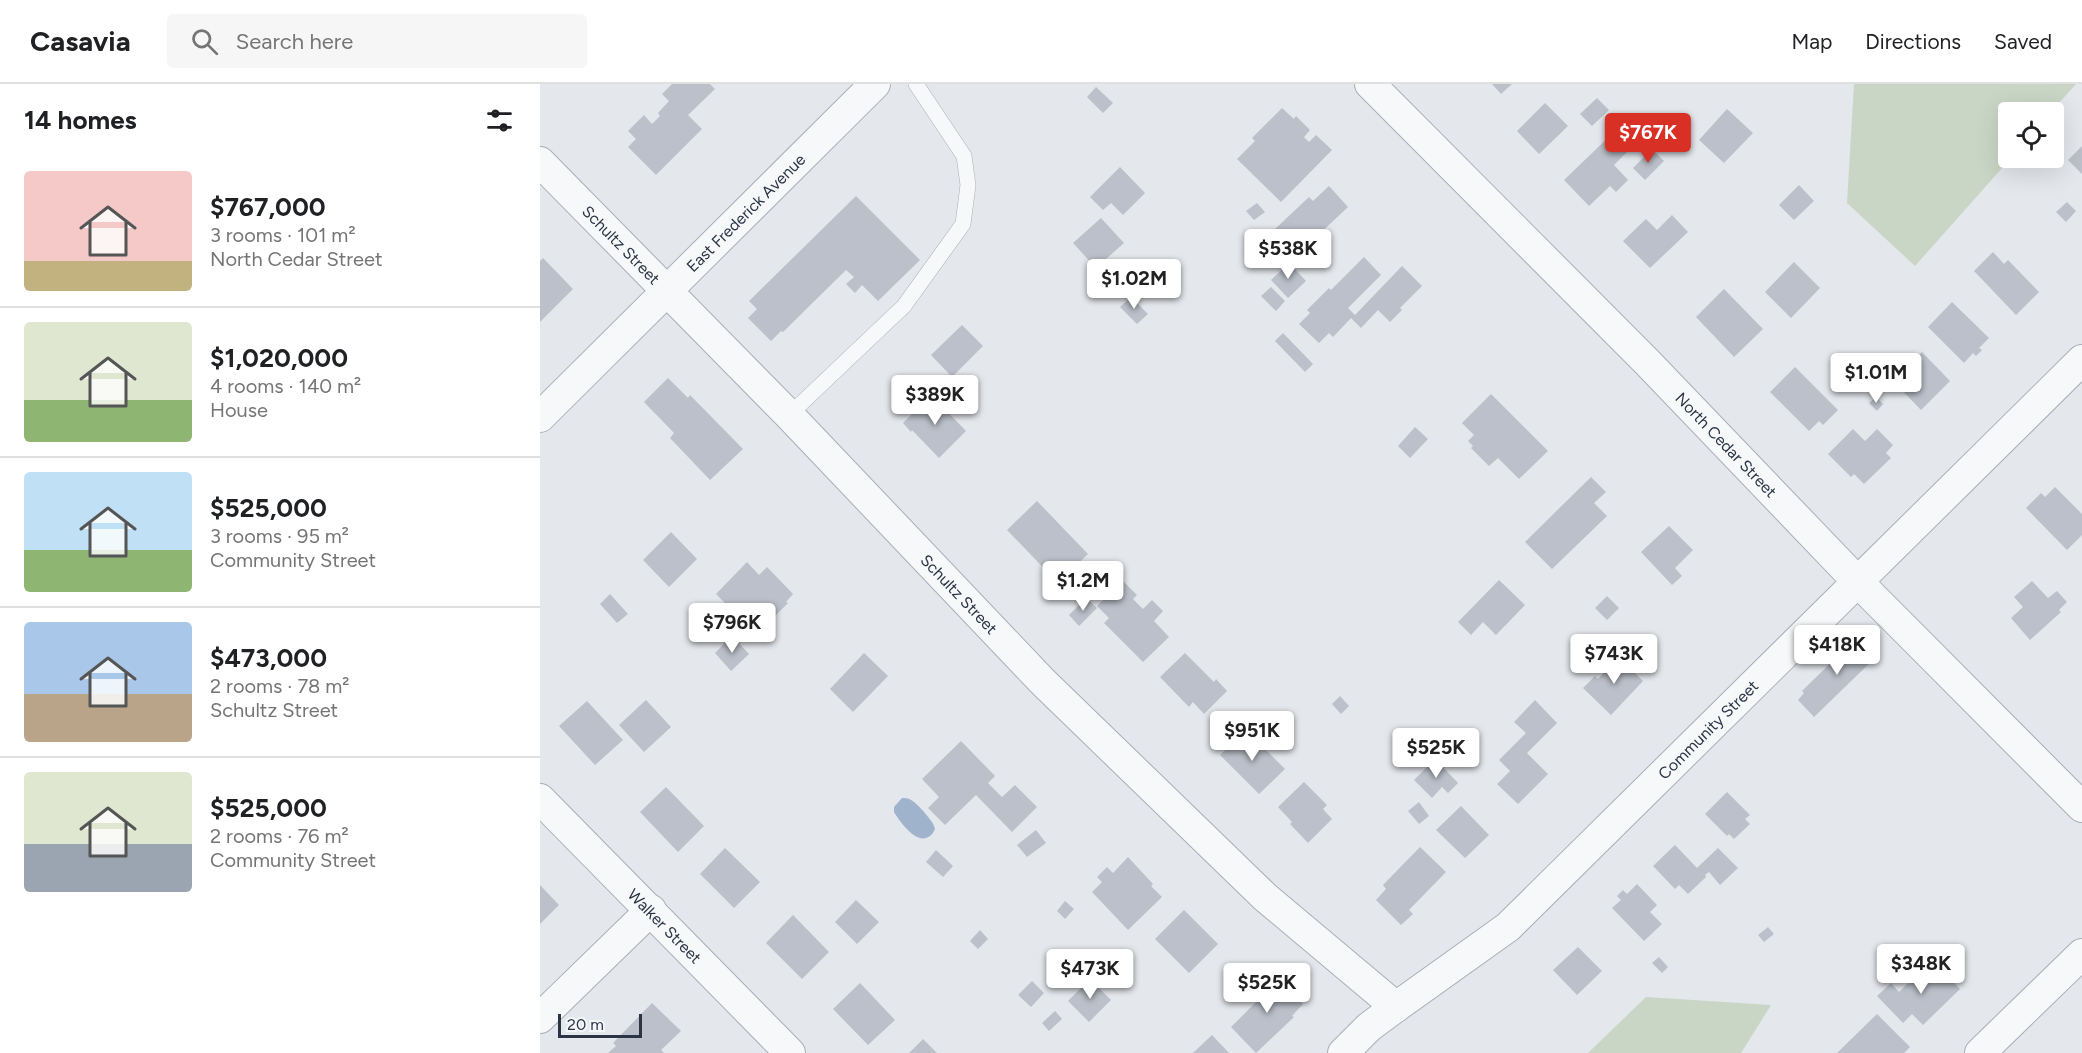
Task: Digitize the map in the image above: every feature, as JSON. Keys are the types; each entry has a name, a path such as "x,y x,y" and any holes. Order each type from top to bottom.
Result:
{"street":[{"name":"East Frederick Avenue","path":"540,417 875,84"},
{"name":"North Cedar Street","path":"1370,84 2082,807"},
{"name":"Schultz Street","path":"540,162 789,415 1043,682 1265,897 1396,1007"},
{"name":"Community Street","path":"1343,1053 1369,1027 1508,927 2082,360"},
{"name":"Walker Street","path":"540,799 790,1053"},
{"path":"540,1018 651,910"},
{"path":"1980,1053 2082,954"}],"lane":[{"path":"789,415 904,306 963,224 968,185 964,156 916,84"}],"green space":[{"path":"1854,84 2076,84 2060,102 1998,102 1998,168 2002,168 1915,266 1847,203"},
{"path":"1646,997 1771,1005 1741,1053 1588,1053"}],"water":[{"path":"902,798 914,802 929,818 935,829 931,835 920,838 909,832 900,821 894,812 894,807"}],"building":[{"path":"672,84 710,84 715,89 688,115 702,129 656,175 628,147 636,139 628,131 644,115 652,124 660,116 658,113 669,101 662,94"},
{"path":"1492,84 1512,84 1501,94"},
{"path":"1096,87 1113,103 1103,113 1087,97"},
{"path":"1597,98 1609,110 1592,126 1580,114"},
{"path":"1545,103 1568,126 1539,154 1517,131"},
{"path":"1282,108 1294,119 1296,116 1310,130 1304,137 1309,142 1316,135 1332,150 1281,202 1237,159 1255,141 1252,138"},
{"path":"1727,109 1753,133 1724,163 1699,140"},
{"path":"1615,131 1631,148 1614,165 1628,180 1616,192 1610,186 1589,206 1564,180"},
{"path":"2082,146 2082,174 2068,160"},
{"path":"1652,149 1664,161 1645,180 1633,168"},
{"path":"1120,167 1145,193 1123,215 1111,203 1103,210 1090,197"},
{"path":"1799,185 1814,201 1794,220 1779,205"},
{"path":"1329,186 1348,207 1297,255 1274,230 1309,197 1313,201"},
{"path":"856,196 920,260 878,301 862,285 855,293 846,284 854,277 846,270 771,341 748,318 757,309 749,301"},
{"path":"2067,202 2076,211 2066,222 2056,212"},
{"path":"1257,203 1265,212 1254,220 1246,211"},
{"path":"1672,215 1688,232 1650,268 1623,241 1646,219 1657,230"},
{"path":"1101,218 1124,243 1096,268 1073,243"},
{"path":"1993,252 2004,264 2008,260 2039,292 2016,315 1974,271"},
{"path":"1364,257 1381,275 1348,308 1355,315 1402,266 1422,286 1400,308 1402,310 1390,322 1378,310 1361,328 1351,318 1333,337 1329,333 1319,343 1299,324 1310,313 1307,310"},
{"path":"543,258 573,289 540,322 540,261"},
{"path":"1794,262 1820,288 1791,318 1765,292"},
{"path":"1289,263 1306,281 1288,298 1271,280"},
{"path":"1271,287 1285,301 1276,311 1261,296"},
{"path":"1724,289 1763,329 1734,357 1696,317"},
{"path":"1131,297 1148,314 1137,324 1120,307"},
{"path":"1952,302 1989,338 1979,348 1982,350 1976,356 1973,353 1964,363 1928,327"},
{"path":"962,325 983,346 952,377 931,355"},
{"path":"1283,333 1313,364 1305,372 1275,341"},
{"path":"1922,352 1950,381 1921,410 1893,381"},
{"path":"1865,357 1876,366 1866,377 1856,367"},
{"path":"1795,367 1838,410 1823,425 1819,421 1809,431 1770,392"},
{"path":"668,378 688,398 690,395 743,449 710,480 670,438 674,433 644,402"},
{"path":"1491,394 1548,451 1519,479 1498,458 1489,466 1471,448 1473,446 1468,441 1474,435 1462,423"},
{"path":"931,395 966,431 939,458 903,423"},
{"path":"1876,397 1883,404 1877,411 1869,403"},
{"path":"1415,427 1428,439 1410,458 1398,446"},
{"path":"1853,429 1865,441 1877,429 1893,445 1886,453 1891,458 1864,484 1854,474 1851,477 1828,454"},
{"path":"1591,477 1606,492 1594,503 1607,516 1552,569 1525,542"},
{"path":"2055,487 2082,514 2082,535 2067,550 2026,508 2041,493 2045,497"},
{"path":"1037,501 1088,554 1058,583 1007,530"},
{"path":"1669,526 1693,550 1675,568 1682,576 1672,585 1641,552"},
{"path":"671,532 697,559 669,587 643,560"},
{"path":"747,562 759,575 767,567 793,594 786,602 788,603 759,632 747,619 739,627 726,614 731,609 716,594"},
{"path":"1499,580 1525,605 1496,635 1483,622 1471,635 1458,622"},
{"path":"1123,581 1137,595 1133,599 1143,609 1152,600 1163,611 1154,621 1169,637 1143,662 1104,623 1109,618 1097,606"},
{"path":"2032,581 2048,598 2057,591 2067,602 2059,610 2061,612 2030,640 2011,618 2023,607 2014,597"},
{"path":"610,594 628,614 617,623 600,604"},
{"path":"1607,596 1619,608 1607,620 1595,608"},
{"path":"1086,598 1097,608 1079,626 1069,615"},
{"path":"732,636 749,654 731,671 715,653"},
{"path":"1858,636 1877,656 1814,717 1798,700 1804,693 1802,691"},
{"path":"864,653 888,676 853,712 830,689"},
{"path":"1185,653 1214,682 1216,679 1227,691 1204,714 1193,702 1189,707 1160,677"},
{"path":"1617,655 1643,681 1611,715 1583,688 1595,676 1598,679 1607,669 1605,666"},
{"path":"1340,696 1349,706 1341,714 1332,704"},
{"path":"646,700 671,727 644,752 619,725"},
{"path":"1535,700 1557,723 1527,753 1548,774 1518,804 1497,784 1510,771 1499,760 1526,733 1514,722"},
{"path":"587,701 623,740 595,765 559,726"},
{"path":"1246,730 1285,769 1259,794 1220,755"},
{"path":"961,741 995,776 988,783 1002,797 1015,785 1037,807 1012,832 976,795 945,825 928,808 939,797 922,779"},
{"path":"1435,759 1458,783 1448,793 1442,787 1432,798 1414,780"},
{"path":"1304,782 1327,805 1323,809 1332,819 1308,843 1278,807"},
{"path":"666,787 704,826 678,852 640,812"},
{"path":"1727,792 1750,815 1745,819 1750,824 1734,839 1729,834 1727,836 1705,814"},
{"path":"1419,802 1429,816 1419,824 1408,811"},
{"path":"1461,806 1489,835 1465,858 1436,830"},
{"path":"1036,830 1046,843 1027,857 1017,845"},
{"path":"1675,845 1697,868 1718,848 1738,868 1720,885 1709,872 1688,894 1679,885 1675,889 1653,866"},
{"path":"1420,847 1446,872 1409,910 1413,914 1401,925 1376,900 1386,889 1383,885"},
{"path":"725,848 760,882 734,908 700,874"},
{"path":"936,850 953,866 943,877 926,862"},
{"path":"1128,857 1162,897 1128,930 1092,892 1102,882 1097,877 1107,867 1113,873"},
{"path":"1637,884 1657,905 1650,912 1662,924 1644,941 1612,908 1621,900 1617,896 1623,890 1627,894"},
{"path":"540,885 559,905 540,924"},
{"path":"856,900 879,922 857,944 835,922"},
{"path":"1065,901 1074,909 1065,919 1057,911"},
{"path":"1184,910 1218,944 1189,973 1155,939"},
{"path":"793,915 829,952 802,979 766,943"},
{"path":"1768,927 1774,934 1764,942 1758,935"},
{"path":"980,930 988,939 978,949 970,941"},
{"path":"1578,947 1602,971 1577,995 1553,970"},
{"path":"1659,957 1668,967 1662,973 1652,963"},
{"path":"1932,960 1960,989 1923,1025 1912,1014 1903,1023 1877,996 1891,983 1899,992"},
{"path":"1270,971 1303,1004 1292,1016 1294,1017 1256,1053 1231,1027 1267,991 1259,982"},
{"path":"1090,979 1111,1000 1089,1022 1068,1001"},
{"path":"1032,981 1044,993 1031,1007 1018,995"},
{"path":"860,983 895,1020 868,1045 833,1009"},
{"path":"652,1003 681,1031 661,1050 664,1053 608,1053 616,1046 613,1043"},
{"path":"1055,1011 1062,1019 1049,1031 1042,1023"},
{"path":"1877,1014 1910,1047 1904,1053 1837,1053"},
{"path":"1212,1035 1229,1053 1193,1053"},
{"path":"923,1039 937,1053 909,1053"}]}
